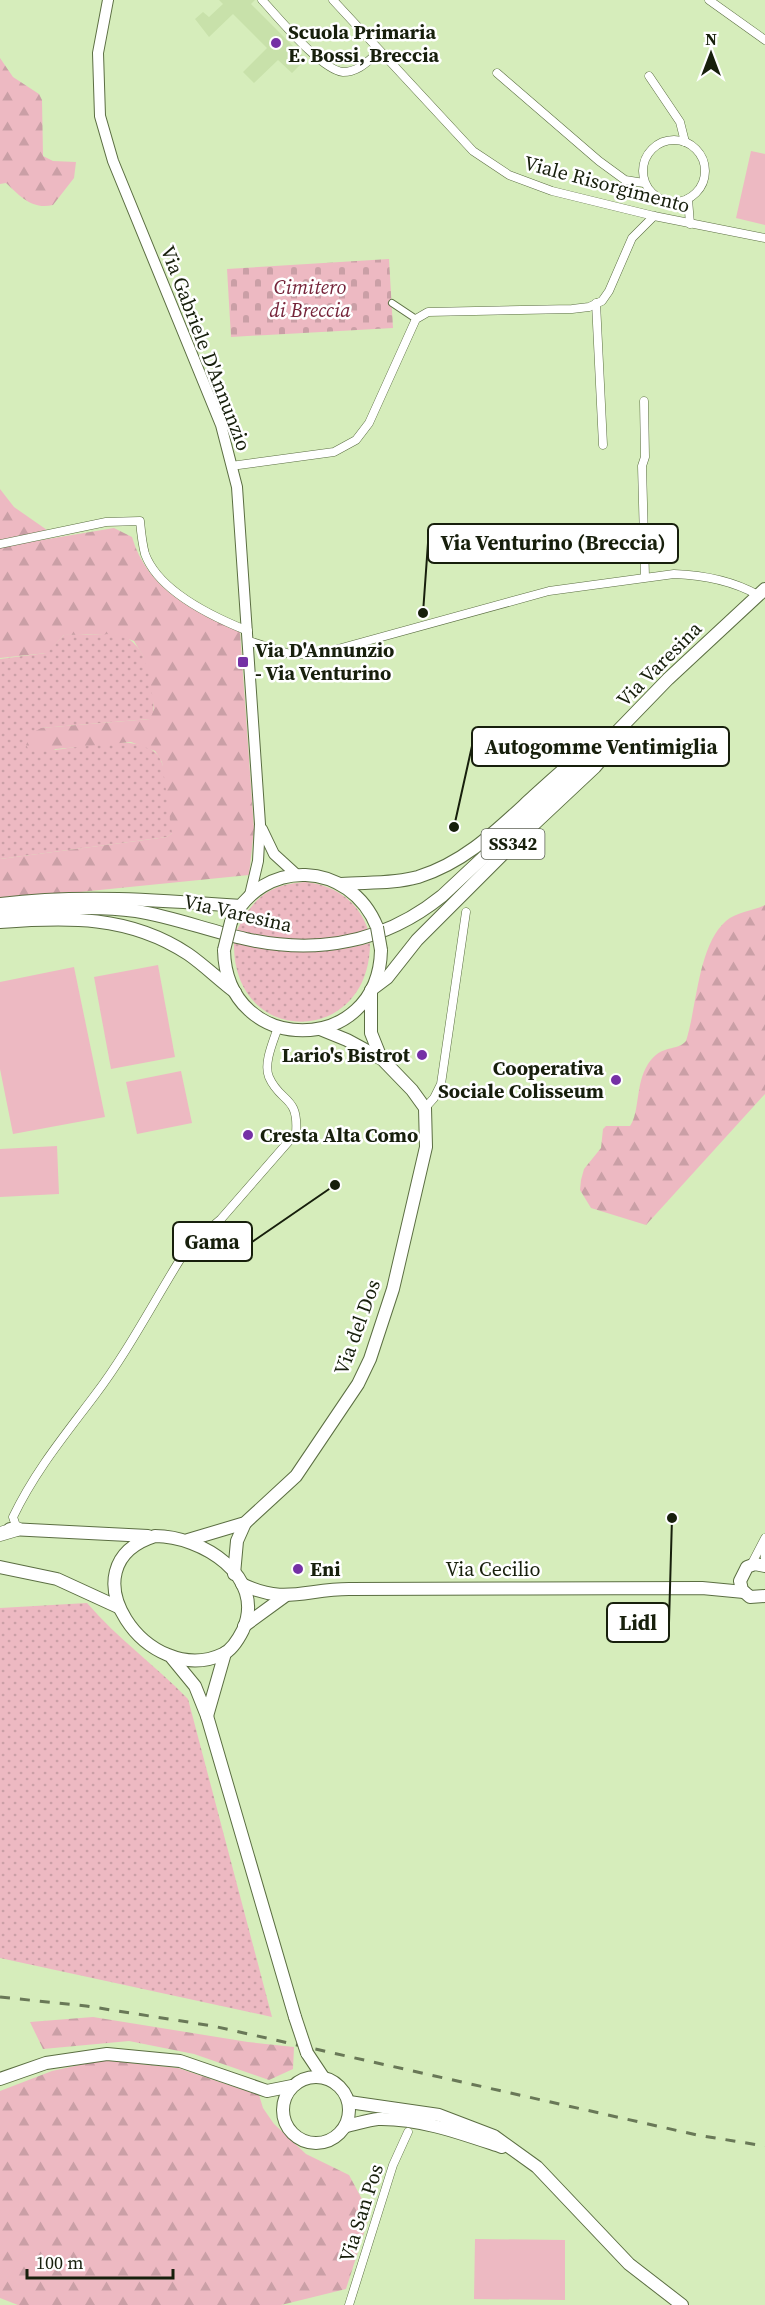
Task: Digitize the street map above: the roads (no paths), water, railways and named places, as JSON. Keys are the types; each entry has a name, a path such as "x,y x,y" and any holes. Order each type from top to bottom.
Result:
{"highway":[{"path":"0,1532 16,1529"}],"main road":[{"name":"Via Gabriele D'Annunzio","path":"108,0 98,53 100,116 113,161 221,425 239,504 260,824 258,861 250,895"},
{"name":"Via Varesina","path":"0,914 75,908 134,911 167,917 246,939 300,947 329,945 365,938 406,921 442,896 606,743 762,592"},
{"name":"SS342","path":"341,884 408,879 458,860 481,844 573,760 652,696"},
{"name":"SS342","path":"371,990 387,978 417,940 514,843 595,767 652,696"},
{"name":"Via Gabriele D'Annunzio","path":"260,824 274,854 297,875"},
{"path":"0,922 74,918 117,922 135,927 190,956 235,992 255,1015 278,1027 298,1031 320,1029 346,1018 359,1007 371,990 379,969 381,950 377,927 365,906 341,884 319,876 297,875 268,882 250,895 240,906 231,922 224,950 226,970 235,992"},
{"path":"0,904 62,898 107,897 240,906"},
{"path":"371,990 371,1033 382,1059"},
{"path":"320,1029 347,1040 382,1059 412,1090 424,1108"},
{"name":"Via del Dos","path":"188,1540 245,1523 277,1496 309,1458 349,1399 370,1359 393,1289 426,1147 424,1108"},
{"path":"234,1574 237,1541 245,1523"},
{"path":"16,1529 155,1536 188,1540 210,1551 242,1584 247,1603 244,1626"},
{"path":"155,1536 132,1546 118,1565 115,1579 118,1607 135,1632 172,1658 195,1686 207,1716 308,2056 323,2077 340,2086 349,2102 346,2126"},
{"path":"744,1592 740,1586 746,1569 765,1566"},
{"path":"0,1567 57,1579 118,1607"},
{"name":"Via Cecilio","path":"702,1588 746,1569"},
{"name":"Via Cecilio","path":"242,1584 261,1593 285,1596 345,1589 702,1588 744,1592 755,1598 765,1596"},
{"name":"Via Cecilio","path":"207,1716 225,1653 244,1626 285,1596"},
{"path":"172,1658 200,1660 225,1653"},
{"path":"0,2079 46,2062 107,2054 180,2061 267,2091 292,2086 304,2079 323,2077"},
{"path":"304,2079 308,2056"},
{"path":"284,2118 283,2105 292,2086"},
{"path":"267,2091 289,2129 299,2138 310,2142 327,2141 346,2126 378,2119 450,2130 515,2151"},
{"path":"349,2102 439,2115 494,2136 531,2163 629,2264 682,2305"}],"street":[{"path":"262,0 318,57 334,69 344,72 360,68 380,51"},
{"name":"Viale Risorgimento","path":"333,0 473,152 508,176 552,191 654,216 765,238"},
{"path":"709,0 765,40"},
{"path":"497,73 608,168 625,180 644,183 658,198 678,202 688,199 702,185 705,164 701,155 685,142 665,141 655,146 644,162 644,183"},
{"path":"649,76 680,122 685,142"},
{"path":"688,199 690,224"},
{"path":"231,466 334,452 356,440 369,423 416,319 428,312 572,309 596,303 609,291 632,238 654,216"},
{"path":"392,303 416,319"},
{"path":"596,303 603,445"},
{"path":"644,401 645,457 642,466 645,577"},
{"path":"0,544 99,523 140,521 148,560 174,589 199,608 248,636 290,654 316,656 549,591 645,577 692,574 762,592"},
{"path":"424,1108 435,1098 441,1084 466,912"},
{"path":"16,1529 13,1517 28,1486 65,1431 96,1394 181,1258 192,1244 221,1219 296,1133 297,1117 290,1101 269,1077 268,1062 278,1027"},
{"path":"764,1540 765,1560"},
{"path":"746,1569 764,1540"},
{"name":"Via San Pos","path":"350,2305 393,2165 408,2132"}],"railway":[{"path":"0,1997 86,2006 213,2026 697,2135 765,2146"}],"place":[{"name":"Scuola Primaria E. Bossi, Breccia","path":"276,43"},
{"name":"Via Venturino (Breccia)","path":"423,613"},
{"name":"Via D'Annunzio - Via Venturino","path":"243,662"},
{"name":"Autogomme Ventimiglia","path":"454,827"},
{"name":"Lario's Bistrot","path":"422,1055"},
{"name":"Cooperativa Sociale Colisseum","path":"616,1080"},
{"name":"Cresta Alta Como","path":"248,1135"},
{"name":"Gama","path":"335,1185"},
{"name":"Lidl","path":"672,1518"},
{"name":"Eni","path":"298,1569"}],"park label":[{"name":"Cimitero di Breccia","path":"310,298"}]}
